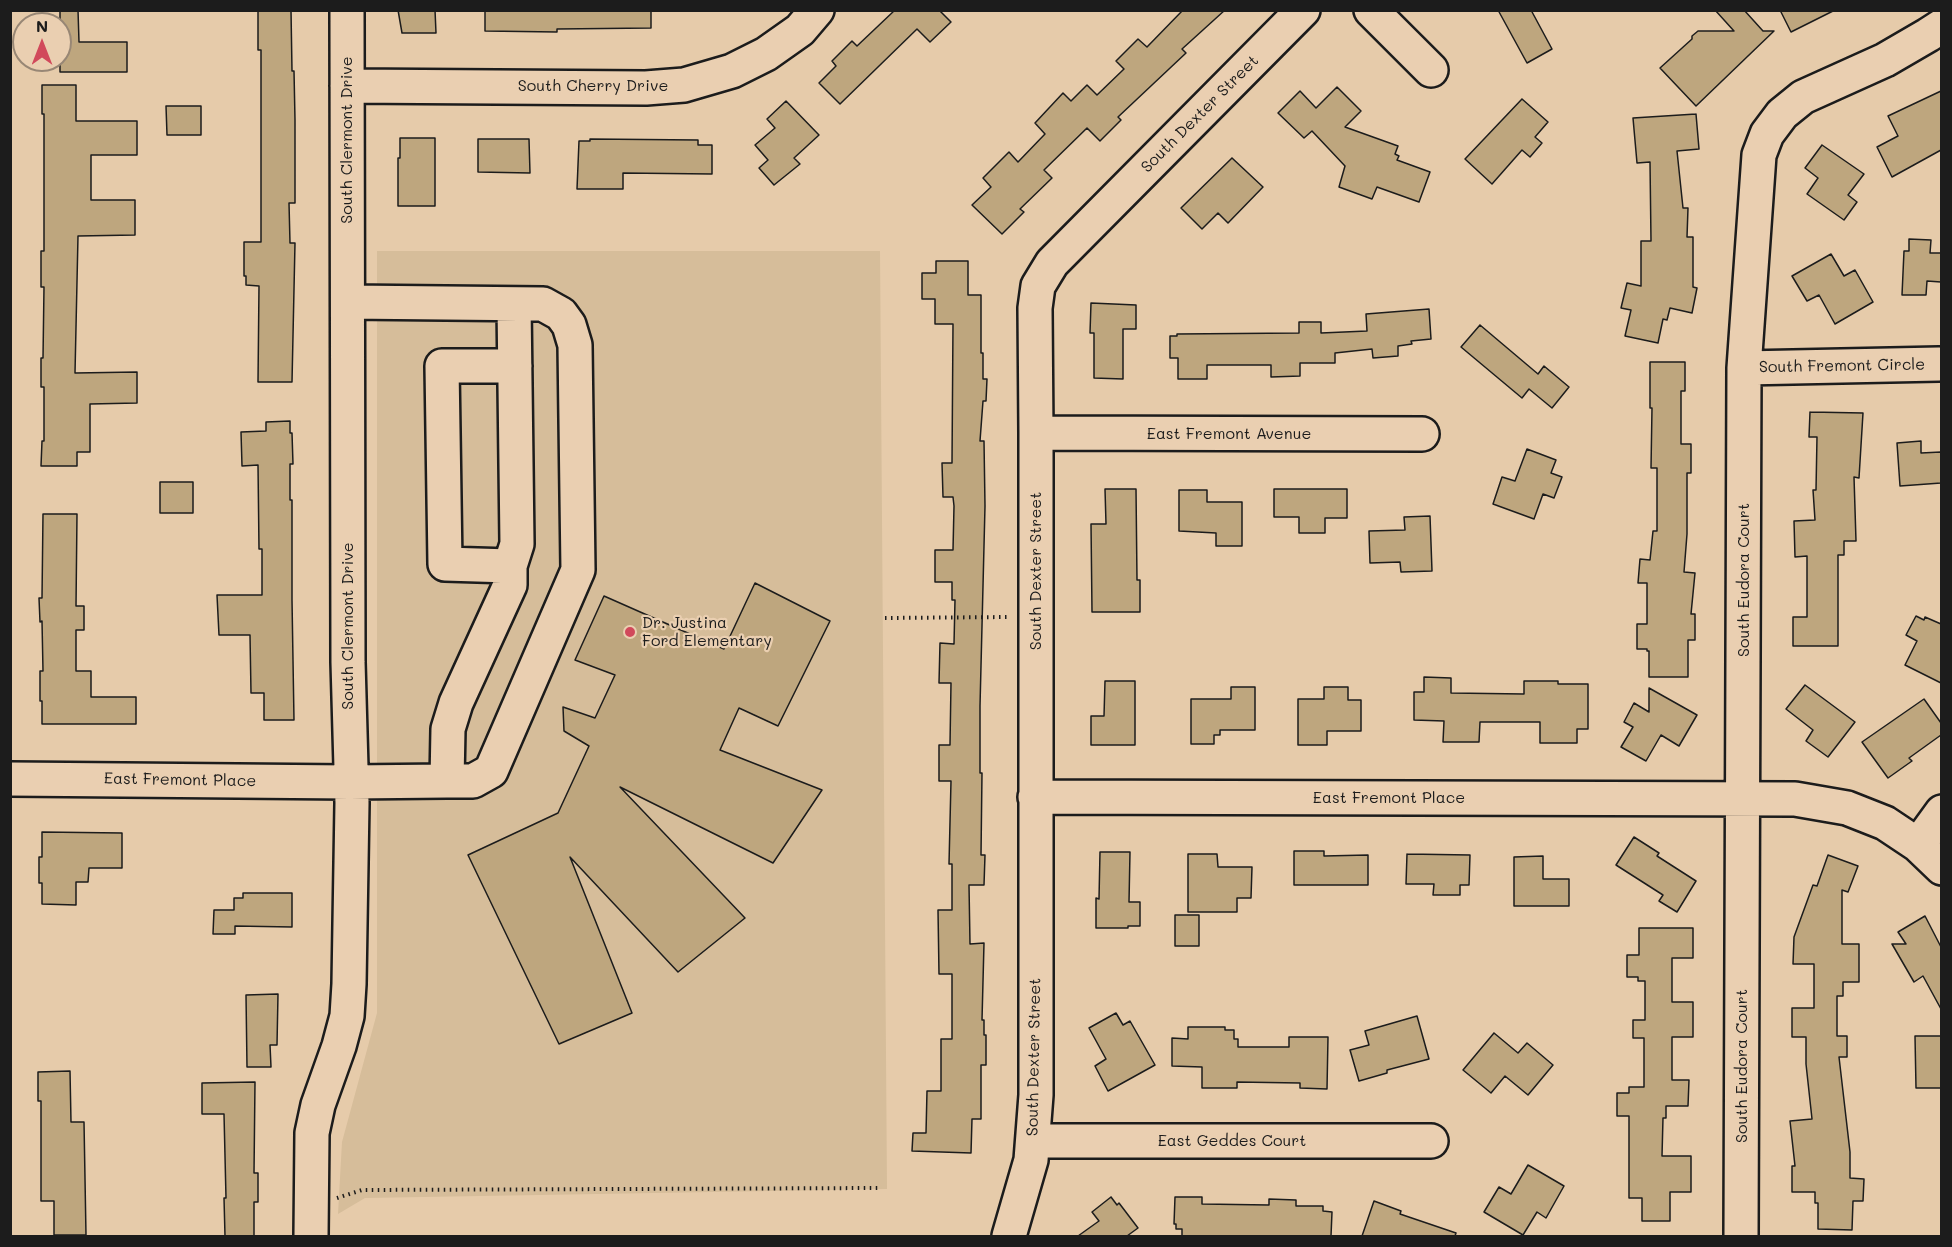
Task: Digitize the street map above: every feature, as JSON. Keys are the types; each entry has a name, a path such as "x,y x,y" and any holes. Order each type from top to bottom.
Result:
{"street":[{"name":"South Clermont Drive","path":"311,1236 312,1132 318,1105 347,1016 350,984 352,803 348,662 347,10"},
{"name":"South Cherry Drive","path":"347,86 646,88 684,85 732,71 766,54 800,30 817,10"},
{"name":"South Dexter Street","path":"1009,1236 1028,1171 1033,1141 1036,1095 1035,308 1038,286 1052,263 1303,10"},
{"path":"1371,10 1431,70"},
{"name":"South Eudora Court","path":"1741,1236 1744,368 1759,155 1767,134 1782,114 1803,98 1885,60 1941,26"},
{"name":"East Fremont Place","path":"10,779 447,781 473,780 491,771 578,570 575,345 569,325 561,314 543,304 348,302"},
{"path":"447,781 448,729 456,703 510,585 510,566 517,544 514,303"},
{"name":"South Fremont Circle","path":"1744,368 1939,364"},
{"path":"510,566 445,564 442,366 515,366"},
{"name":"East Fremont Avenue","path":"1036,433 1422,434"},
{"name":"East Fremont Place","path":"1035,797 1795,800 1847,808 1885,823 1918,845 1941,868"},
{"path":"1918,845 1941,812"},
{"name":"East Geddes Court","path":"1033,1141 1431,1141"}],"path":[{"path":"885,618 1036,617"},
{"path":"328,1201 362,1190 878,1188"}],"shaded area":[{"name":"Dr. Justina Ford Elementary","path":"377,251 880,251 887,1189 365,1198 338,1214 342,1142 377,1013"}],"building":[{"path":"60,10 78,10 79,42 127,42 127,72 72,72 72,12 60,12"},
{"path":"258,10 291,10 295,120 295,203 289,203 290,243 295,243 292,382 258,382 259,286 246,285 246,276 244,276 244,242 261,242 261,50 258,50"},
{"path":"398,10 435,10 436,33 402,33"},
{"path":"485,10 651,10 651,28 557,29 557,32 485,31"},
{"path":"895,10 939,10 951,22 930,42 917,29 840,104 819,83 836,66 832,61 852,41 857,46"},
{"path":"1183,10 1225,10 1182,49 1186,53 1118,117 1121,120 1100,141 1087,128 1044,170 1052,178 1020,209 1024,212 1002,234 972,205 991,187 983,178 1009,152 1018,162 1045,134 1035,123 1063,93 1071,101 1087,85 1097,95 1124,69 1116,61 1138,39 1147,47"},
{"path":"1498,10 1531,10 1552,49 1527,63"},
{"path":"1715,10 1744,10 1763,31 1774,31 1696,106 1660,68 1698,31 1734,31"},
{"path":"1780,10 1835,10 1791,32"},
{"path":"42,85 76,85 76,121 137,121 137,155 91,155 91,200 135,200 135,235 78,236 75,373 137,372 137,403 90,404 90,452 77,452 77,466 41,466 42,441 44,441 44,387 41,387 44,287 41,287 41,251 44,251"},
{"path":"1337,87 1361,111 1345,127 1398,146 1395,154 1399,156 1397,160 1430,172 1419,202 1377,187 1372,199 1339,187 1345,166 1312,131 1304,138 1278,113 1300,91 1316,108"},
{"path":"1941,91 1941,150 1892,177 1877,147 1898,136 1888,116"},
{"path":"1522,99 1548,122 1535,137 1542,143 1530,157 1522,150 1492,184 1465,159"},
{"path":"786,101 819,135 794,158 800,164 774,185 759,168 768,160 755,145 775,128 767,119"},
{"path":"166,106 201,106 201,135 167,135"},
{"path":"1696,114 1699,149 1677,151 1683,208 1688,208 1687,237 1693,237 1693,287 1697,288 1692,313 1670,308 1667,320 1663,319 1658,343 1625,336 1631,310 1621,308 1627,283 1641,286 1641,241 1651,241 1650,162 1637,163 1633,118"},
{"path":"400,138 435,138 435,206 398,206"},
{"path":"478,139 529,139 530,173 478,172"},
{"path":"590,139 698,140 698,145 712,145 712,174 623,173 623,189 577,189 579,141 590,141"},
{"path":"1822,145 1864,174 1848,195 1857,202 1844,220 1807,194 1818,178 1805,168"},
{"path":"1232,158 1263,187 1228,223 1218,213 1202,229 1181,208"},
{"path":"1909,239 1931,240 1930,253 1941,253 1941,282 1927,281 1926,295 1902,295 1904,251 1909,251"},
{"path":"1831,254 1844,276 1855,270 1873,302 1835,324 1819,295 1807,301 1792,276"},
{"path":"936,261 968,261 968,295 981,295 981,353 983,353 983,379 987,379 980,441 984,441 985,506 980,706 981,855 985,855 984,885 969,885 970,944 984,943 982,1020 984,1020 984,1035 986,1035 986,1065 981,1065 981,1119 972,1119 971,1153 912,1151 913,1133 926,1133 927,1091 941,1091 941,1039 952,1039 952,974 939,974 938,910 952,910 952,864 949,864 951,781 939,781 939,745 950,745 951,683 939,683 940,643 954,644 955,600 952,600 952,582 935,582 935,550 953,550 953,497 943,497 942,463 952,463 953,324 935,324 935,299 922,299 922,273 936,273"},
{"path":"1091,303 1136,305 1136,329 1123,329 1123,379 1094,378 1094,333 1090,333"},
{"path":"1429,309 1431,339 1411,341 1412,344 1398,346 1398,356 1373,358 1372,349 1335,353 1335,363 1300,363 1300,376 1271,377 1271,365 1207,365 1207,379 1178,379 1178,358 1170,358 1170,336 1177,336 1177,334 1299,333 1299,322 1321,322 1321,333 1367,331 1366,314"},
{"path":"1480,325 1538,374 1544,366 1569,387 1552,408 1529,389 1522,398 1461,347"},
{"path":"1650,362 1685,362 1685,391 1681,391 1681,444 1691,444 1691,473 1687,473 1687,534 1684,572 1695,573 1691,614 1695,614 1695,640 1688,640 1688,677 1649,677 1649,651 1637,649 1637,624 1647,624 1647,583 1638,583 1640,559 1650,560 1653,531 1657,531 1657,468 1651,468"},
{"path":"1810,412 1863,413 1859,478 1854,477 1856,541 1844,541 1844,555 1838,555 1838,646 1793,646 1793,617 1807,617 1807,556 1795,557 1794,521 1815,520 1813,490 1816,490 1817,437 1809,437"},
{"path":"290,421 293,464 290,464 290,500 292,500 294,720 264,720 264,693 251,693 250,635 219,635 217,595 262,595 258,465 242,466 241,432 266,431 266,422"},
{"path":"1921,441 1921,453 1941,452 1941,483 1900,486 1897,443"},
{"path":"1527,449 1556,460 1551,473 1562,477 1554,498 1543,494 1534,519 1493,504 1502,477 1515,481"},
{"path":"160,482 193,482 193,513 160,513"},
{"path":"1105,489 1136,489 1137,580 1140,580 1140,612 1092,612 1091,524 1106,524"},
{"path":"1274,489 1347,489 1347,518 1325,518 1325,533 1299,533 1299,517 1274,517"},
{"path":"1179,490 1207,490 1207,502 1242,502 1242,546 1216,546 1216,533 1179,531"},
{"path":"43,514 77,514 76,606 84,606 84,630 76,630 76,671 91,671 91,697 136,697 136,724 42,724 40,671 43,671 42,621 40,622 39,598 42,598"},
{"path":"1430,516 1432,571 1401,572 1400,562 1370,563 1369,531 1405,530 1404,517"},
{"path":"755,583 830,621 778,726 739,708 720,750 822,790 773,863 620,787 745,918 678,972 570,857 632,1013 559,1044 468,855 558,813 589,746 564,731 563,707 595,718 615,675 575,660 604,596 724,649"},
{"path":"1916,616 1941,624 1941,683 1905,665 1917,641 1906,635"},
{"path":"1424,677 1451,678 1451,693 1524,694 1524,681 1588,684 1588,729 1577,729 1577,743 1540,743 1540,722 1480,722 1479,742 1443,742 1444,721 1414,720 1414,692 1424,692"},
{"path":"1105,681 1135,681 1135,745 1091,745 1091,716 1104,716"},
{"path":"1805,685 1855,722 1828,757 1806,741 1813,730 1786,709"},
{"path":"1231,687 1255,687 1255,730 1220,730 1220,735 1214,735 1214,744 1191,744 1191,699 1231,699"},
{"path":"1324,687 1348,687 1348,700 1361,700 1361,731 1327,731 1327,745 1298,745 1298,699 1324,699"},
{"path":"1649,688 1697,715 1679,746 1661,735 1646,761 1621,747 1633,727 1624,722 1634,703 1649,712"},
{"path":"1924,699 1941,723 1941,735 1909,758 1912,761 1888,778 1862,742"},
{"path":"42,832 122,833 122,868 89,868 88,882 76,882 76,905 42,904 39,857 42,857"},
{"path":"1634,837 1659,853 1657,856 1696,881 1677,912 1659,901 1663,895 1616,865"},
{"path":"1294,851 1324,851 1324,856 1368,855 1368,885 1294,885"},
{"path":"1100,852 1130,852 1129,902 1140,902 1140,926 1096,928"},
{"path":"1188,854 1217,854 1218,867 1252,867 1251,898 1237,898 1237,912 1188,912"},
{"path":"1407,854 1470,855 1469,885 1460,885 1460,895 1433,895 1434,884 1406,884"},
{"path":"1828,855 1858,866 1848,892 1842,890 1842,944 1859,944 1859,982 1843,982 1843,996 1837,996 1837,1036 1847,1036 1847,1057 1839,1057 1850,1152 1850,1178 1864,1179 1863,1201 1853,1201 1852,1230 1818,1229 1818,1203 1815,1203 1815,1192 1792,1192 1792,1166 1795,1166 1790,1121 1812,1119 1806,1064 1806,1037 1792,1037 1792,1008 1814,1008 1814,964 1793,964 1794,937 1813,885 1817,886"},
{"path":"1543,856 1543,879 1569,879 1569,906 1514,906 1514,857"},
{"path":"243,893 292,893 292,927 235,926 235,934 213,934 214,910 234,910 234,898 243,898"},
{"path":"1175,915 1199,915 1199,946 1175,946"},
{"path":"1925,916 1941,947 1941,1009 1923,976 1914,982 1892,944 1906,944 1898,932"},
{"path":"1639,928 1693,928 1693,958 1672,958 1672,1002 1693,1002 1693,1037 1672,1037 1672,1080 1689,1080 1688,1106 1666,1106 1666,1118 1663,1118 1662,1156 1691,1156 1691,1192 1670,1192 1670,1221 1642,1221 1642,1198 1629,1198 1629,1116 1617,1116 1617,1093 1629,1093 1629,1087 1644,1087 1644,1038 1633,1038 1633,1020 1645,1020 1645,981 1638,981 1638,977 1627,977 1627,955 1639,955"},
{"path":"278,994 277,1045 270,1045 271,1067 247,1067 246,995"},
{"path":"1116,1013 1123,1025 1130,1021 1155,1065 1108,1091 1095,1066 1106,1059 1089,1028"},
{"path":"1417,1016 1429,1059 1387,1070 1387,1073 1359,1081 1350,1050 1369,1045 1365,1031"},
{"path":"1188,1027 1225,1027 1225,1030 1234,1030 1234,1039 1238,1039 1238,1047 1289,1047 1289,1037 1328,1037 1327,1089 1300,1088 1300,1083 1237,1082 1237,1088 1202,1088 1202,1067 1172,1066 1172,1038 1188,1039"},
{"path":"1494,1033 1518,1053 1527,1043 1553,1065 1528,1095 1505,1076 1491,1093 1463,1070"},
{"path":"1915,1036 1941,1036 1941,1088 1916,1088"},
{"path":"70,1071 71,1122 84,1122 86,1235 54,1235 54,1201 41,1201 41,1101 38,1101 38,1072"},
{"path":"255,1082 254,1173 258,1173 258,1202 254,1202 254,1236 225,1236 224,1114 202,1114 202,1083"},
{"path":"1528,1165 1564,1186 1546,1218 1537,1212 1523,1235 1484,1212 1499,1187 1511,1194"},
{"path":"1111,1197 1117,1205 1119,1203 1138,1228 1127,1236 1078,1236 1099,1221 1092,1212"},
{"path":"1175,1197 1202,1197 1202,1204 1269,1205 1269,1199 1296,1200 1296,1206 1323,1206 1323,1211 1332,1212 1331,1236 1182,1236 1182,1229 1176,1229 1176,1224 1174,1224"},
{"path":"1374,1201 1401,1211 1400,1214 1456,1233 1455,1236 1362,1236"}],"place":[{"name":"Dr. Justina Ford Elementary","path":"630,632"}]}
